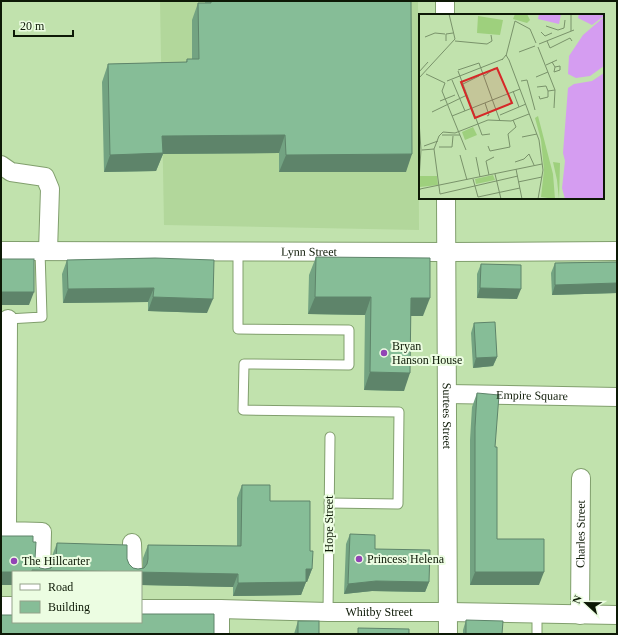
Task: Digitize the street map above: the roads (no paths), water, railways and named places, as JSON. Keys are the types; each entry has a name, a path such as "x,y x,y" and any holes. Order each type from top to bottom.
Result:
{"street":[{"path":"445,1 445,14"},
{"path":"1,165 11,172 45,178 50,189 44,251"},
{"name":"Surtees Street","path":"446,199 448,634"},
{"name":"Lynn Street","path":"1,251 617,251"},
{"path":"8,318 7,532 42,532 41,571"},
{"name":"Empire Square","path":"447,394 617,397"},
{"name":"Charles Street","path":"580,615 581,478"},
{"path":"132,543 133,571"},
{"path":"1,606 12,606"},
{"name":"Whitby Street","path":"142,609 617,615"},
{"path":"220,609 220,634"}],"lane":[{"path":"8,318 42,317 44,251"},
{"path":"238,251 238,329 349,330 349,365 244,364 243,410 399,412 398,504 329,503"},
{"name":"Hope Street","path":"328,612 330,437"},
{"path":"537,614 537,634"}],"place":[{"name":"Bryan Hanson House","path":"384,353"},
{"name":"Princess Helena","path":"359,559"},
{"name":"The Hillcarter","path":"14,561"}]}
